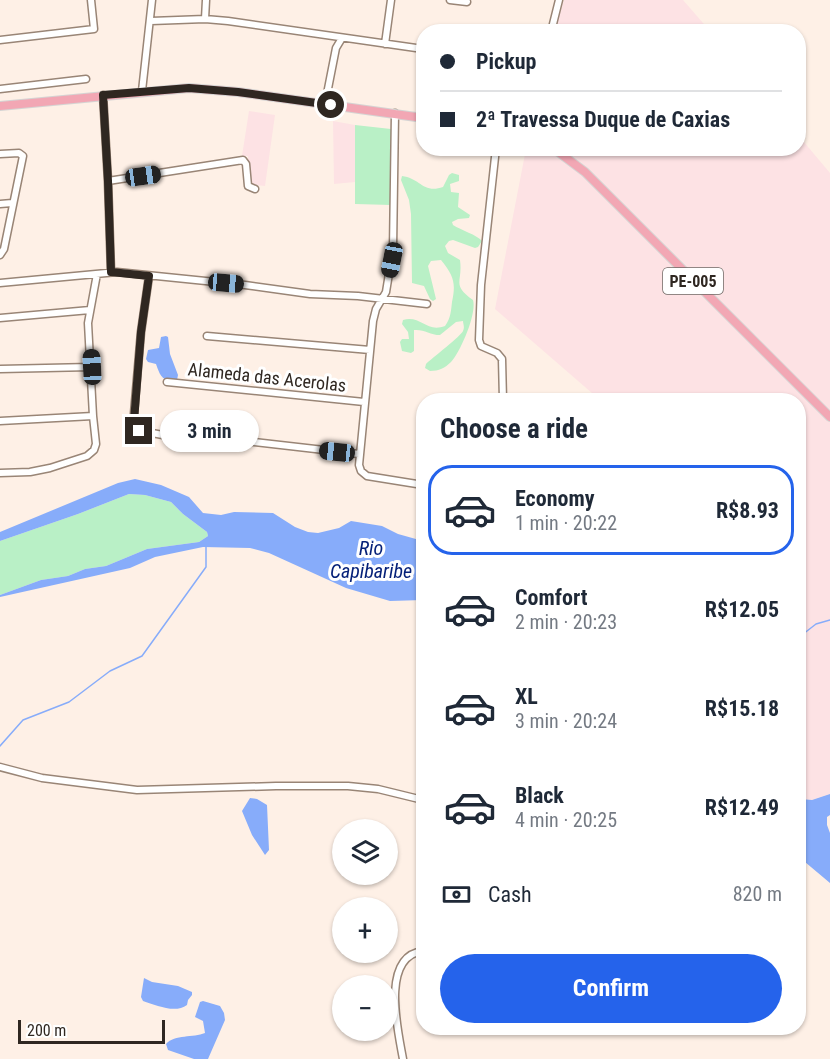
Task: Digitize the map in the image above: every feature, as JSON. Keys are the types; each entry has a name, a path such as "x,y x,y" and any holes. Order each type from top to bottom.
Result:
{"main road":[{"path":"0,106 142,91 197,88 416,117"},
{"name":"PE-005","path":"564,156 585,172 830,417"}],"street":[{"path":"0,40 94,29 91,0"},
{"path":"142,91 152,0"},
{"path":"205,19 206,0"},
{"path":"385,44 391,0"},
{"path":"450,0 467,2"},
{"path":"553,24 559,0"},
{"path":"151,21 205,19 416,48"},
{"path":"325,104 336,48 342,38"},
{"path":"0,89 86,79"},
{"path":"103,95 111,272"},
{"path":"395,113 393,249 386,292 376,309 373,321 359,465 367,476 416,483"},
{"path":"0,154 18,153 23,156 4,249 0,255"},
{"path":"495,156 481,285 479,340 481,346 497,353 502,359 503,393"},
{"path":"108,181 243,160 246,164 248,186 255,189"},
{"path":"0,204 12,203"},
{"path":"0,283 111,272 245,285 310,294 427,304"},
{"path":"0,473 30,472 50,468 92,453 96,444 88,323 97,273"},
{"path":"149,276 141,332 134,425 136,429 145,433 359,454"},
{"path":"0,318 90,310"},
{"path":"207,336 370,350"},
{"path":"0,369 92,367"},
{"name":"Alameda das Acerolas","path":"166,382 364,402"},
{"path":"0,421 93,416"},
{"path":"0,768 42,778 137,790 348,786 378,789 416,798"},
{"path":"403,1059 395,1003 398,971 409,956 416,954"}],"shaded area":[{"path":"564,0 683,0 704,24 556,24"},
{"path":"249,111 275,115 265,186 248,184 248,156 242,156"},
{"path":"333,121 355,125 355,182 334,184"},
{"path":"806,144 830,173 830,794 812,800 806,799 806,393 592,393 495,309 525,156 806,156"}],"green space":[{"path":"355,125 391,129 391,205 355,204"},
{"path":"452,173 459,175 459,181 450,184 451,192 459,193 458,207 470,215 469,218 452,222 453,225 482,241 475,248 453,240 445,246 448,253 460,260 459,283 466,295 473,300 474,306 467,332 455,357 444,367 430,371 425,368 426,364 464,330 464,326 463,321 456,322 440,335 414,330 414,351 411,353 402,351 400,342 402,339 409,339 408,332 402,324 403,320 414,320 438,328 445,326 450,314 454,290 451,275 441,260 431,261 428,266 436,299 433,301 430,299 424,286 412,283 411,214 409,200 401,180 402,176 408,177 426,187 436,189 443,187"},
{"path":"129,494 145,495 171,502 207,532 208,536 199,542 147,549 106,566 41,580 0,595 0,541"}],"water":[{"path":"166,336 178,375 177,380 172,381 160,375 156,364 146,359 148,350 159,348 161,337"},
{"name":"Rio Capibaribe","path":"135,479 161,485 189,497 203,513 221,515 234,512 273,513 295,527 318,533 339,528 351,521 382,526 416,539 416,600 390,601 346,588 269,553 250,548 203,547 155,557 130,568 0,597 0,595 41,580 106,566 147,549 199,542 208,536 207,532 171,502 145,495 129,494 0,541 0,532 118,483"},
{"path":"830,794 830,815 827,817 827,825 830,833 830,883 806,863 806,799 812,800"},
{"path":"250,798 267,805 269,850 265,855 252,835 242,811"},
{"path":"144,978 152,982 178,986 192,992 192,995 187,1005 177,1009 143,1001 141,997"},
{"path":"200,1002 220,1006 225,1020 208,1059 194,1059 168,1050 166,1044 174,1039 205,1033 203,1021 195,1017"}],"waterway":[{"path":"0,746 23,720 69,702 110,671 142,656 206,567 206,545"},
{"path":"806,632 816,624 830,620"}],"route":[{"path":"139,431 134,428 134,421 141,332 146,310 149,276 111,272 103,95 189,88 238,92 331,105"}]}
